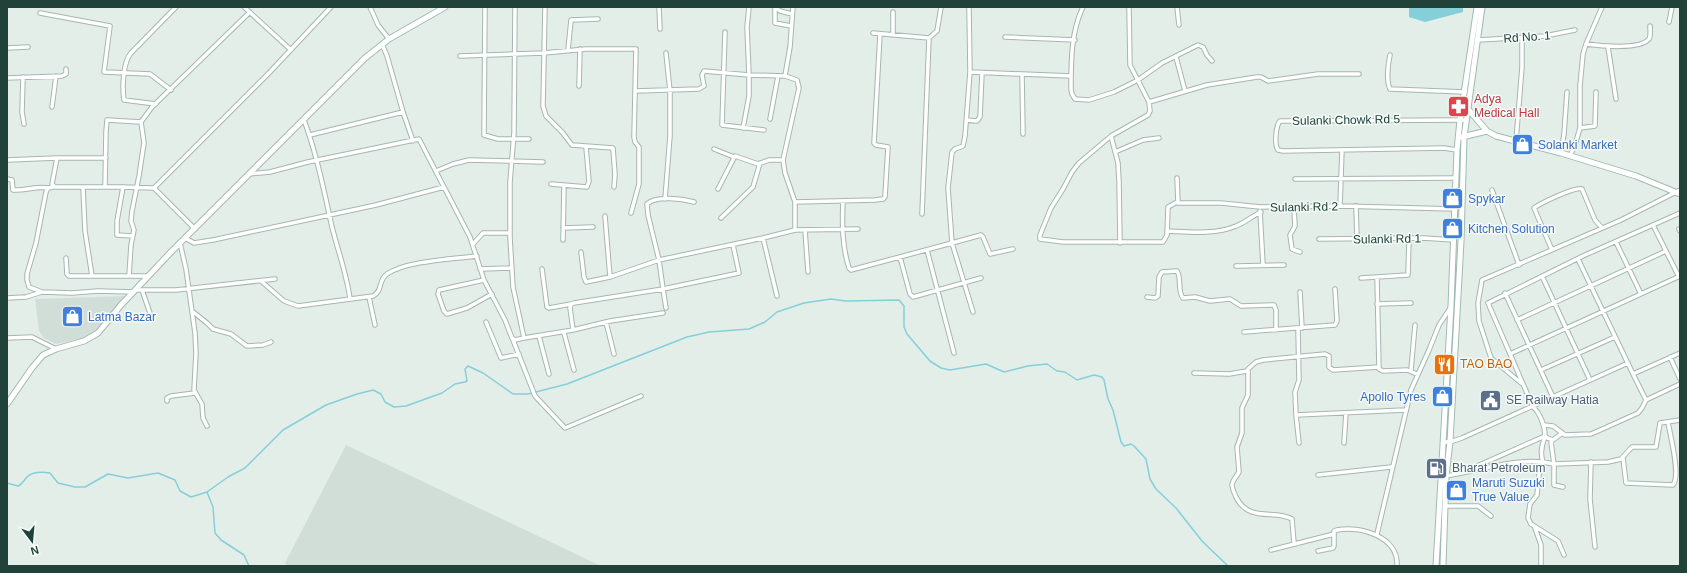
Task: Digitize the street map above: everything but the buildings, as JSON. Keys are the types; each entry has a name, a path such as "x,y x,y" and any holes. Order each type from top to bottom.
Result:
{"main road":[{"path":"7,404 43,355 56,349 93,337 180,243 335,88 382,44 445,7"},
{"path":"1443,566 1446,476 1450,442 1461,228 1462,120 1477,7"},
{"path":"1466,92 1478,40 1482,7"},
{"path":"1464,107 1487,132"},
{"path":"1461,137 1487,132 1636,176 1678,192"},
{"path":"1436,566 1456,209 1456,178 1458,150 1461,137"}],"street":[{"path":"156,104 124,100 123,87 128,57 176,7"},
{"path":"244,7 291,50"},
{"path":"154,188 291,50 330,7"},
{"path":"370,7 378,25 389,39"},
{"path":"485,7 484,134 498,139 529,139"},
{"path":"515,7 514,139 510,233 511,268 514,294 524,338"},
{"path":"545,7 543,106 546,116 565,136 570,144 586,147 612,148 614,187"},
{"path":"659,7 660,29"},
{"path":"743,128 748,96 749,75 747,27 749,7"},
{"path":"791,26 775,23 775,7 792,14"},
{"path":"785,76 790,47 793,7"},
{"path":"873,33 929,38 937,31 941,7"},
{"path":"969,7 970,72 966,120 963,145 952,152 949,182 950,229 952,243 973,312"},
{"path":"1083,7 1078,18 1071,76 1072,94 1075,99 1080,100 1094,98 1114,92 1138,80 1162,63 1176,57 1196,45 1200,45 1212,61"},
{"path":"1129,7 1130,60 1132,68 1149,102 1150,111 1148,115 1110,136 1072,172 1051,208 1039,237 1040,240 1120,243 1163,242 1167,231 1168,207 1177,202 1177,178"},
{"path":"1177,7 1179,24"},
{"path":"1570,156 1580,128 1580,86 1583,54 1602,7"},
{"path":"1669,22 1672,7"},
{"path":"129,276 129,261 134,228 131,219 144,143 141,122 156,104 250,12"},
{"path":"893,12 893,35"},
{"path":"40,13 110,26 104,72 125,72 152,75 171,90"},
{"path":"568,50 572,20 598,20"},
{"path":"1586,44 1608,47 1639,44 1648,40 1650,37 1650,26"},
{"name":"Rd No. 1","path":"1478,40 1545,36 1575,30"},
{"path":"725,32 722,125 764,130"},
{"path":"795,202 881,200 886,195 888,147 876,145 874,143 880,34"},
{"path":"1005,37 1075,40"},
{"path":"922,214 929,38"},
{"path":"1516,141 1522,67 1522,38"},
{"path":"382,44 387,56 402,112 413,141"},
{"path":"7,48 28,47"},
{"path":"1608,47 1616,99"},
{"path":"460,56 515,54 580,49 636,49 634,142 639,148 639,184 630,213"},
{"path":"579,86 580,49"},
{"path":"665,198 670,136 670,91 666,53"},
{"path":"1390,55 1388,86 1390,89 1466,92"},
{"path":"1176,57 1185,91"},
{"path":"7,78 65,75 66,69"},
{"path":"635,91 670,91 701,88 704,86 702,75 704,72 785,76 797,80 799,88 783,160 785,173 795,202 795,230"},
{"path":"970,72 1071,76"},
{"path":"966,120 977,121 980,117 982,73"},
{"path":"1022,74 1023,134"},
{"path":"1149,102 1218,83 1259,77 1268,81 1318,74 1359,74"},
{"path":"52,107 56,76"},
{"path":"770,119 778,76"},
{"path":"23,77 22,112 24,124"},
{"path":"1561,153 1567,92"},
{"path":"1580,128 1595,126 1596,92"},
{"path":"310,135 402,112"},
{"path":"105,186 107,120 141,122"},
{"path":"304,120 310,135 348,284 350,299"},
{"name":"Sulanki Chowk Rd 5","path":"1342,150 1283,151 1276,148 1279,122 1332,120 1462,120"},
{"path":"1110,136 1115,152 1119,181 1120,243"},
{"path":"1115,152 1138,142 1159,138"},
{"path":"250,174 270,172 419,140 473,244 484,280 514,340 535,396 565,428 641,396"},
{"path":"551,184 584,187 588,186 586,147"},
{"path":"1340,206 1342,150 1444,148 1458,150"},
{"path":"714,149 752,162 760,163 769,160 783,160"},
{"path":"718,189 734,156"},
{"path":"53,186 58,158"},
{"path":"7,160 106,158"},
{"path":"436,171 453,164 469,160 543,162"},
{"path":"722,218 753,187 760,163"},
{"path":"1295,179 1456,178"},
{"path":"7,179 12,180 13,190 48,188 53,186 83,188 105,186 154,188 195,229"},
{"path":"563,240 564,185"},
{"path":"123,187 117,221 118,236 133,236"},
{"path":"185,238 192,243 199,243 376,205 444,187"},
{"path":"48,188 27,280 28,287 42,292 72,293 135,291 189,289 275,279"},
{"path":"83,188 85,230 92,276"},
{"path":"1552,250 1534,208 1556,197 1577,188 1582,189 1595,220 1602,228"},
{"path":"1492,190 1520,265"},
{"path":"1523,384 1491,358 1479,321 1478,312 1482,280 1520,265 1678,192"},
{"path":"666,308 659,260 647,206 649,202 665,198 694,202"},
{"path":"843,201 842,229 847,261 851,270 981,236 983,237 990,254 1013,249"},
{"name":"Sulanki Rd 2","path":"1177,202 1225,203 1260,208 1356,206 1456,209"},
{"path":"1356,206 1356,240"},
{"path":"1294,207 1295,226 1290,235 1292,249 1300,252"},
{"path":"1260,208 1263,266"},
{"path":"1167,231 1199,232 1230,228 1260,212"},
{"path":"1544,462 1540,455 1545,436 1544,425 1533,406 1488,303 1652,224 1680,213"},
{"path":"605,216 610,277"},
{"path":"1510,354 1679,276 1652,224"},
{"path":"563,228 592,227"},
{"path":"581,252 585,281 610,277 659,260 733,245 795,230 858,229"},
{"path":"805,230 808,272"},
{"path":"473,244 483,233 510,233"},
{"path":"763,238 777,296"},
{"name":"Sulanki Rd 1","path":"1319,239 1454,240"},
{"path":"1361,278 1408,274 1409,239"},
{"path":"1616,242 1641,294"},
{"path":"180,243 186,269 192,311 196,353 195,393 202,404 203,418 207,426"},
{"path":"542,269 547,307 549,308 663,289 738,274 739,269 733,245"},
{"path":"927,250 954,353"},
{"path":"1517,320 1666,251"},
{"path":"260,281 284,301 293,305 302,306 312,303 369,297 377,294 383,277 395,269 416,263 477,256"},
{"path":"66,258 68,276 149,276"},
{"path":"900,258 911,296 981,278"},
{"path":"1578,259 1646,400"},
{"path":"1236,266 1284,265"},
{"path":"480,269 511,268"},
{"path":"1146,297 1155,298 1158,296 1159,277 1162,272 1177,271 1179,276 1180,294 1183,298 1195,297 1210,301 1230,299 1241,306 1274,305 1276,330"},
{"path":"1542,276 1590,380"},
{"path":"1377,277 1379,367 1383,371 1411,370 1418,374"},
{"path":"484,280 440,290 438,294 444,311 447,314 467,308 492,294"},
{"path":"1244,332 1332,326 1337,323 1335,289"},
{"path":"142,290 151,316"},
{"path":"7,298 26,297 42,292"},
{"path":"1299,443 1295,392 1299,380 1297,357 1300,328 1300,292"},
{"path":"1505,294 1554,397"},
{"path":"369,297 375,325"},
{"path":"1377,304 1411,303"},
{"path":"571,304 570,308 574,330"},
{"path":"1377,534 1391,467 1401,435 1411,390 1430,350 1439,325 1451,306"},
{"path":"192,311 208,323 213,329 231,334 247,346 263,345 271,342"},
{"path":"514,340 564,333 606,322 663,313"},
{"path":"486,322 501,358 519,354"},
{"path":"606,322 614,354"},
{"path":"1411,370 1416,325"},
{"path":"564,333 574,370"},
{"path":"539,336 549,374"},
{"path":"7,338 32,337 56,349"},
{"path":"1541,370 1615,337"},
{"path":"1633,374 1680,352"},
{"path":"1294,543 1292,519 1285,516 1261,515 1253,512 1238,499 1232,484 1234,478 1239,472 1237,447 1242,433 1242,408 1248,395 1247,371 1250,365 1256,362 1328,355 1329,367 1333,370 1379,367"},
{"path":"1670,357 1680,379"},
{"path":"1443,442 1450,442 1628,363"},
{"path":"1194,373 1228,374 1247,371"},
{"path":"1544,425 1553,426 1565,435 1592,434 1638,413 1646,400 1680,384"},
{"path":"167,401 167,398 171,396 195,393"},
{"path":"1296,415 1406,410"},
{"path":"1344,443 1346,413"},
{"path":"1668,422 1675,466 1675,481 1673,485 1627,484 1625,481 1623,458 1629,449 1632,447 1656,447 1659,425 1662,422 1680,420"},
{"path":"1562,434 1551,442 1554,464 1554,485 1563,487"},
{"path":"1545,436 1549,440 1553,440"},
{"path":"1477,466 1545,436"},
{"path":"1446,476 1511,463 1530,461 1554,464 1608,462 1623,458"},
{"path":"1544,462 1539,469 1537,495 1530,504 1528,513 1529,521 1535,527 1558,541 1564,555"},
{"path":"1591,462 1590,499 1595,547"},
{"path":"1318,475 1391,467"},
{"path":"1445,506 1478,506 1491,516"},
{"path":"1535,527 1541,545 1541,566"},
{"path":"1318,551 1333,548 1334,531 1340,529 1377,534 1382,537 1393,550 1397,559 1397,566"},
{"path":"1270,550 1334,534"}],"shaded area":[{"name":"Latma Bazar","path":"126,296 97,332 88,337 56,344 44,338 39,331 35,299"},
{"path":"346,445 601,566 288,566 285,563"}],"water":[{"path":"1409,7 1463,7 1463,12 1425,22 1409,17"}],"waterway":[{"path":"7,483 18,486 29,475 44,472 50,473 58,483 75,487 85,487 108,474 128,478 158,473 175,480 180,491 191,497 207,492 228,477 245,468 283,430 326,405 357,394 373,390 381,394 385,402 394,407 406,406 442,393 455,384 467,381 465,369 468,366 483,373 513,394 528,394 567,384 687,337 709,332 749,329 765,322 777,312 804,303 831,299 846,301 899,300 904,306 904,327 907,334 930,361 941,368 950,370 986,364 1004,372 1028,366 1047,364 1057,371 1065,372 1077,380 1094,375 1102,377 1108,399 1113,410 1121,442 1124,446 1131,444 1134,446 1146,459 1150,479 1156,489 1176,508 1202,541 1228,566"},
{"path":"207,492 213,507 215,533 221,540 244,555 249,566"}],"place":[{"name":"Adya Medical Hall","path":"1459,106"},
{"name":"Solanki Market","path":"1523,145"},
{"name":"Spykar","path":"1452,199"},
{"name":"Kitchen Solution","path":"1453,229"},
{"name":"Latma Bazar","path":"73,317"},
{"name":"TAO BAO","path":"1445,364"},
{"name":"Apollo Tyres","path":"1442,397"},
{"name":"SE Railway Hatia","path":"1490,400"},
{"name":"Bharat Petroleum","path":"1436,468"},
{"name":"Maruti Suzuki True Value","path":"1457,490"}]}
